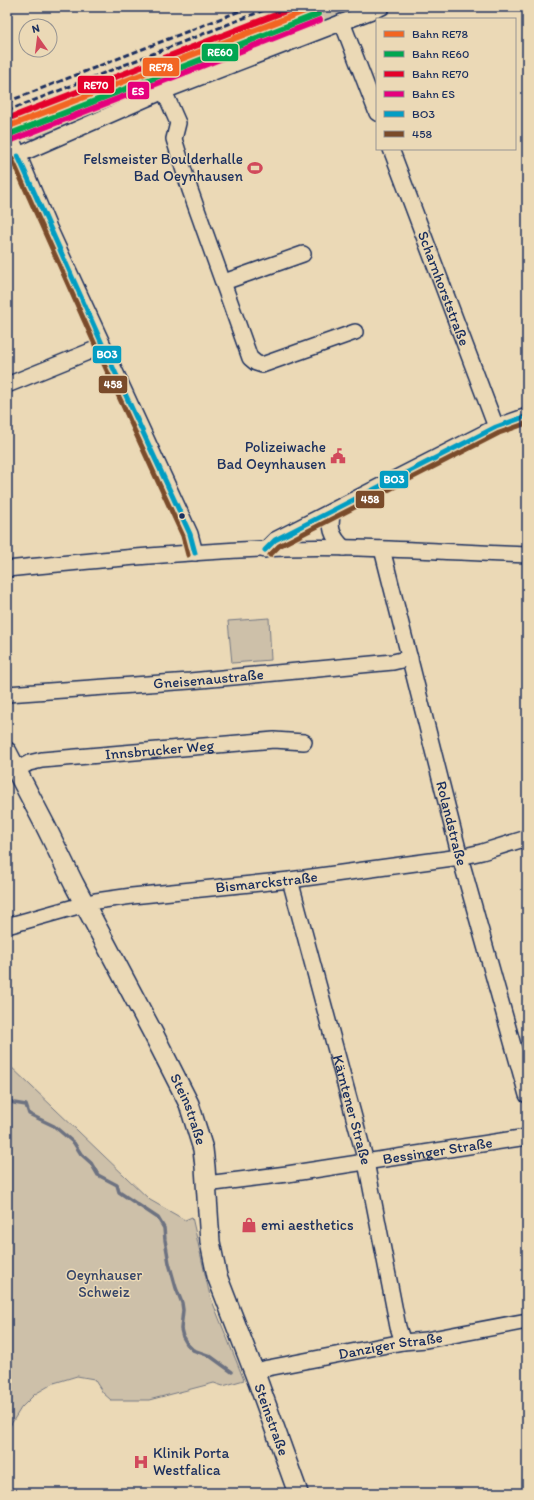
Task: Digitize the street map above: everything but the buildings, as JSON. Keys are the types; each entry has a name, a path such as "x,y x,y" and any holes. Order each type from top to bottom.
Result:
{"main road":[{"name":"Steinstraße","path":"7,752 188,1104 203,1150 210,1242 217,1276 298,1493"}],"street":[{"path":"12,158 164,90 382,7"},
{"path":"342,22 376,110"},
{"path":"164,90 178,122 174,139 190,190 250,358 256,363 262,364 355,332"},
{"path":"7,128 12,158 103,346 190,534 194,552"},
{"name":"Scharnhorststraße","path":"391,150 496,427"},
{"path":"224,282 303,254"},
{"path":"7,386 103,346"},
{"path":"265,550 275,540 333,510 496,427 527,416"},
{"path":"333,510 330,521 332,532 335,540 344,548"},
{"path":"7,569 194,552 344,548 527,554"},
{"name":"Rolandstraße","path":"382,549 460,857 527,1095"},
{"name":"Gneisenaustraße","path":"7,694 190,682 393,662 410,658"},
{"name":"Innsbrucker Weg","path":"16,770 29,763 42,760 274,740 304,742"},
{"name":"Bismarckstraße","path":"7,926 84,904 132,896 290,880 460,857 527,838"},
{"name":"Kärntener Straße","path":"290,880 366,1162 398,1327 403,1342"},
{"name":"Bessinger Straße","path":"206,1184 366,1162 527,1137"},
{"name":"Danziger Straße","path":"254,1372 403,1342 426,1340 527,1321"}],"green space":[{"path":"334,7 364,7 41,137 28,138 17,131 43,120 63,115 71,110 128,87 141,84 152,77 219,52 235,48 242,43 260,36 268,37 275,34 282,28 322,14"},
{"path":"269,618 271,660 232,663 228,621"},
{"name":"Oeynhauser Schweiz","path":"7,1063 150,1200 185,1220 192,1217 210,1296 244,1380 223,1386 214,1383 149,1400 111,1400 103,1393 94,1379 77,1376 54,1383 35,1394 21,1408 7,1431"}],"waterway":[{"path":"7,1099 14,1103 26,1105 29,1114 54,1126 74,1143 81,1154 91,1163 98,1175 117,1185 119,1192 158,1218 164,1228 169,1263 182,1303 183,1310 181,1329 183,1337 193,1350 210,1356 232,1372"}],"railway":[{"path":"7,102 250,7"},
{"path":"7,111 272,7"}],"rail line":[{"name":"RE70","path":"7,119 296,7"},
{"name":"RE78","path":"7,127 315,7"},
{"name":"RE60","path":"10,134 318,14"},
{"name":"ES","path":"12,140 320,20"}],"transit line":[{"name":"BO3","path":"18,156 103,346 190,534 195,553"},
{"name":"458","path":"12,159 183,536 188,555"},
{"name":"BO3","path":"265,550 275,540 496,427 527,416"},
{"name":"458","path":"270,555 279,546 499,433 527,423"}],"place":[{"name":"Felsmeister Boulderhalle Bad Oeynhausen","path":"255,168"},
{"name":"Polizeiwache Bad Oeynhausen","path":"338,456"},
{"name":"emi aesthetics","path":"249,1225"},
{"name":"Klinik Porta Westfalica","path":"141,1462"}]}
